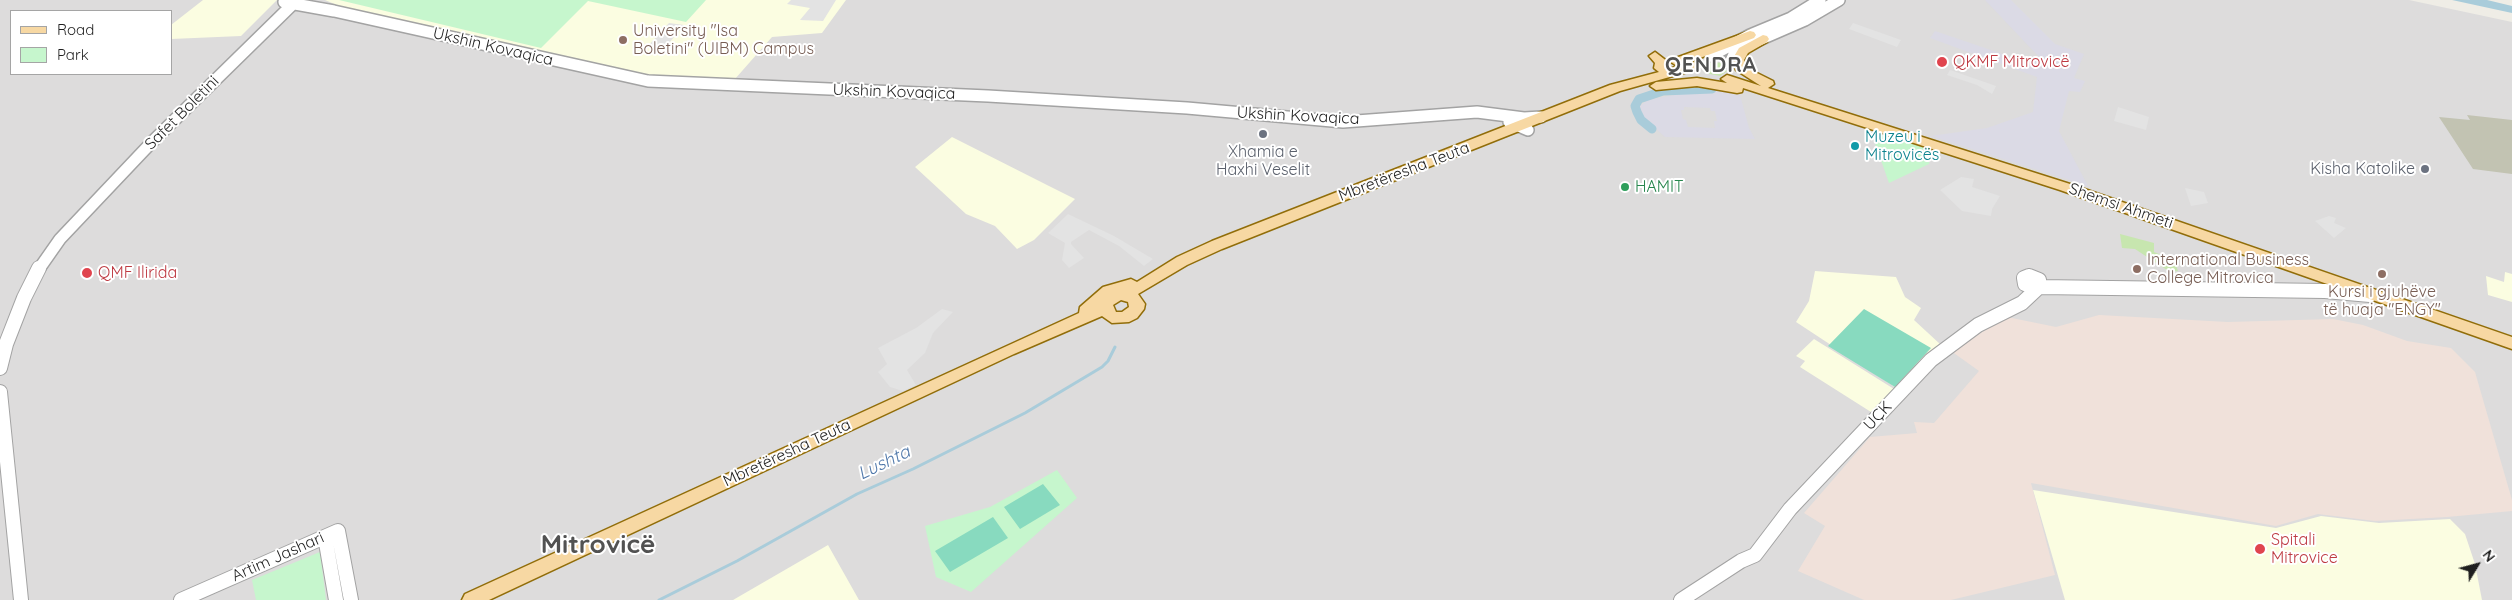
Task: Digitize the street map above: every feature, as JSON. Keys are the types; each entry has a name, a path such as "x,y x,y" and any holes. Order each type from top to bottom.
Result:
{"main road":[{"path":"1628,84 1660,68 1750,35"},
{"path":"1764,39 1740,54 1739,64 1743,70 1755,78 1822,108"},
{"path":"1655,56 1662,62 1660,68"},
{"path":"1711,56 1730,70 1714,80 1698,71 1695,61 1711,56"},
{"name":"Shemsi Ahmeti","path":"1730,70 1822,108 1924,143 2070,189 2512,336"},
{"name":"Mbretëresha Teuta","path":"1137,304 1148,289 1206,258 1524,128 1541,117 1628,84 1698,71"},
{"name":"Mbretëresha Teuta","path":"1121,294 1137,289 1182,261 1229,240 1494,137 1668,78 1698,71"},
{"path":"1619,95 1672,82 1697,82 1723,86 1786,103 1822,108"},
{"name":"Shemsi Ahmeti","path":"1822,108 2076,184 2318,272 2378,296 2512,343"},
{"path":"1924,143 1940,154 1941,163"},
{"path":"1074,320 1108,291 1127,286 1182,261"},
{"path":"1121,294 1130,296 1137,304 1135,312 1120,318 1107,311 1111,297 1121,294"},
{"name":"Mbretëresha Teuta","path":"471,600 1074,320 1107,311"},
{"name":"Mbretëresha Teuta","path":"489,600 860,425 1091,322 1107,311"}],"street":[{"path":"1711,56 1750,35 1791,18 1820,0"},
{"path":"1730,70 1736,50 1805,20 1839,0"},
{"name":"Ukshin Kovaqica","path":"294,1 648,81 733,83 839,91 988,96 1187,108 1343,122 1487,112 1530,118 1541,117"},
{"name":"Safet Boletini","path":"0,368 6,344 24,298 40,267 71,228 151,143 246,48 255,43 294,1"},
{"name":"Ukshin Kovaqica","path":"1460,113 1485,113 1524,128"},
{"path":"1494,137 1501,126 1496,117"},
{"path":"2318,272 2326,291 2378,296"},
{"name":"UÇK","path":"1681,600 1741,560 1755,555 1790,509 1931,360 1978,325 2022,303 2034,294 2035,285 2326,291"},
{"path":"0,392 21,600"},
{"path":"331,534 336,600"},
{"name":"Artim Jashari","path":"181,600 331,534 351,600"}],"shaded area":[{"path":"0,0 2409,0 2512,22 2512,600 0,600"},
{"path":"203,0 277,0 241,36 172,39 172,24"},
{"name":"University \"Isa Boletini\" (UIBM) Campus","path":"325,0 846,0 822,33 772,37 735,79 649,80 358,14"},
{"path":"791,0 836,0 823,21 800,20 810,8 787,4"},
{"path":"1985,0 2011,0 2055,44 2084,54 2074,78 2085,81 2080,92 2069,91 2059,131 2088,186 1931,136 1987,128 2033,112 2037,77 1930,38 1935,31 2032,64 2040,58"},
{"path":"669,23 684,25 664,49 648,46"},
{"path":"1853,23 1901,40 1897,47 1849,29"},
{"path":"1950,70 1996,86 1992,94 1977,85 1947,75"},
{"path":"1696,91 1728,91 1740,95 1749,128 1755,139 1665,137 1643,117 1640,106 1648,100","holes":["1684,107 1710,108 1711,111 1715,111 1717,121 1714,121 1715,128 1688,127 1686,120 1683,119 1681,110 1684,110"]},
{"path":"2118,107 2149,117 2146,130 2114,121"},
{"path":"2467,115 2512,120 2512,174 2473,169 2439,117 2470,120"},
{"path":"952,137 1075,199 1034,240 1017,249 995,226 966,214 915,167"},
{"path":"1961,177 1974,179 1972,187 2000,196 1992,209 1991,216 1962,211 1940,190"},
{"path":"2185,188 2204,192 2208,203 2191,206"},
{"path":"1068,214 1114,236 1153,259 1144,266 1119,246 1089,230 1071,242 1084,258 1069,268 1062,260 1065,243 1048,233"},
{"path":"2329,216 2336,218 2334,223 2346,228 2334,238 2315,221"},
{"path":"1815,271 1896,277 1905,297 1921,308 1914,320 1940,344 1898,389 1796,322 1809,301"},
{"path":"2505,272 2512,274 2512,302 2488,295 2486,276 2504,282"},
{"path":"942,309 953,312 933,333 925,353 907,370 916,385 903,391 890,387 878,372 887,364 878,348 916,328"},
{"path":"2099,315 2228,322 2333,319 2363,325 2407,341 2451,348 2475,372 2512,500 2512,511 2375,521 2318,514 2276,526 2031,483 2055,575 1951,600 1864,600 1798,571 1825,526 1804,513 1870,437 1917,433 1914,422 1934,423 1979,371 1951,351 2007,317 2056,327"},
{"path":"1814,339 1894,389 1871,412 1800,367 1805,361 1796,356"},
{"name":"Spitali Mitrovice","path":"2033,490 2276,528 2321,516 2379,523 2450,519 2465,534 2475,564 2482,600 2065,600"},
{"path":"828,545 859,600 733,600"}],"green space":[{"path":"339,0 706,0 686,22 588,1 541,48"},
{"path":"1706,61 1721,63 1727,71 1720,76 1705,73 1701,65"},
{"path":"1871,132 1923,147 1930,159 1929,164 1889,183"},
{"path":"2120,234 2154,243 2154,252 2174,260 2178,271 2170,272 2135,249 2122,248"},
{"path":"1864,309 1931,348 1895,387 1828,346"},
{"path":"1057,470 1077,498 971,592 936,577 925,526 990,507"},
{"path":"1043,484 1060,505 1020,529 1004,507"},
{"path":"993,517 1008,538 950,572 935,551"},
{"path":"320,552 326,600 256,600 252,580"}],"water":[{"path":"2452,0 2487,0 2512,6 2512,13"}],"waterway":[{"name":"Lushta","path":"1652,129 1641,120 1637,112 1635,106 1639,99 1663,91 1712,89"},
{"name":"Lushta","path":"659,600 737,561 857,494 913,469 1025,413 1102,367 1108,361 1115,347"}],"place":[{"name":"University \"Isa Boletini\" (UIBM) Campus","path":"623,40"},
{"name":"QKMF Mitrovicë","path":"1942,62"},
{"name":"Xhamia e Haxhi Veselit","path":"1263,134"},
{"name":"Muzeu i Mitrovicës","path":"1855,146"},
{"name":"Kisha Katolike","path":"2425,169"},
{"name":"HAMIT","path":"1625,187"},
{"name":"International Business College Mitrovica","path":"2137,269"},
{"name":"QMF Ilirida","path":"87,273"},
{"name":"Kursi i gjuhëve të huaja \"ENGY\"","path":"2382,274"},
{"name":"Spitali Mitrovice","path":"2260,549"}],"district":[{"name":"QENDRA","path":"1711,66"},
{"name":"Mitrovicë","path":"598,545"}]}
